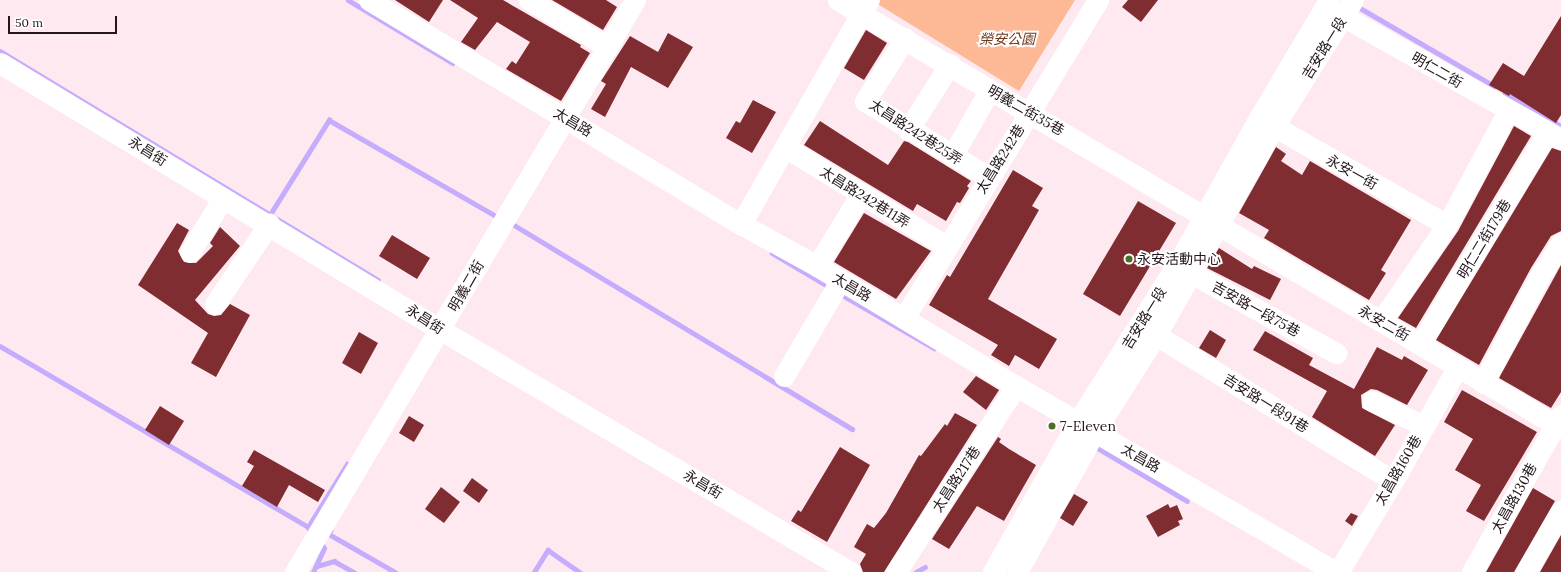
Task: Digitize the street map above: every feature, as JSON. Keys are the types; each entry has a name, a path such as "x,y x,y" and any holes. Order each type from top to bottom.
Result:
{"street":[{"path":"529,0 608,47"},
{"name":"明義二街35巷","path":"838,0 864,7 905,38 1212,222"},
{"name":"太昌路242巷","path":"904,318 988,177 1098,0"},
{"name":"明義二街","path":"296,572 441,330 564,116 608,47 631,1"},
{"name":"太昌路","path":"379,2 741,224 817,266 1016,386 1336,572"},
{"name":"明仁二街","path":"1323,2 1349,8 1508,111 1557,138"},
{"name":"吉安路一段","path":"993,572 1149,328 1212,222 1266,123 1323,2"},
{"path":"741,224 864,7"},
{"name":"吉安路一段","path":"1266,123 1349,8"},
{"name":"太昌路242巷25弄","path":"905,38 865,102 908,130 988,177"},
{"name":"永昌街","path":"0,63 223,198 273,226 441,330 852,572"},
{"path":"908,130 950,64"},
{"path":"952,156 990,89"},
{"path":"1381,321 1447,226 1508,111"},
{"name":"永安一街","path":"1266,123 1447,226"},
{"name":"明仁二街179巷","path":"1420,344 1557,138"},
{"name":"太昌路242巷11弄","path":"785,147 946,246"},
{"path":"817,266 861,194"},
{"path":"190,252 223,198"},
{"name":"永安二街","path":"1212,222 1420,344 1483,383 1559,422"},
{"path":"224,303 273,226"},
{"path":"1483,383 1541,274 1561,243"},
{"name":"吉安路一段75巷","path":"1185,268 1336,353"},
{"path":"784,376 840,281"},
{"name":"吉安路一段91巷","path":"1149,328 1393,481"},
{"name":"太昌路160巷","path":"1336,572 1393,481 1457,368"},
{"name":"太昌路217巷","path":"896,572 1016,386"},
{"path":"1372,401 1424,426"},
{"name":"太昌路130巷","path":"1472,572 1559,422"},
{"name":"吉安路一段","path":"1017,572 1087,426"},
{"path":"1526,572 1561,511"}],"green space":[{"name":"榮安公園","path":"871,0 1075,0 1019,91"}],"building":[{"path":"395,0 443,0 429,22"},
{"path":"450,0 503,0 581,45 580,47 590,53 561,101 506,69 512,61 516,64 530,42 497,22 475,50 461,42 478,18"},
{"path":"552,0 606,0 617,7 603,30"},
{"path":"1128,0 1158,0 1141,22 1122,7"},
{"path":"1561,16 1561,115 1556,123 1510,94 1509,96 1489,85 1503,63 1524,76"},
{"path":"866,30 887,43 864,80 844,68"},
{"path":"668,33 693,47 668,88 631,67 605,117 591,109 606,84 601,81 630,36 658,52"},
{"path":"753,100 776,112 752,153 726,138 736,121 740,123"},
{"path":"820,121 888,165 904,141 908,142 971,181 967,186 969,188 960,203 957,202 946,221 917,204 913,211 804,145"},
{"path":"1514,126 1531,136 1416,328 1398,318 1458,231"},
{"path":"1276,147 1286,154 1281,161 1302,175 1310,161 1411,220 1381,270 1386,273 1369,300 1264,238 1269,230 1239,213"},
{"path":"1552,148 1561,151 1561,231 1551,236 1531,268 1479,365 1436,340"},
{"path":"1013,170 1043,188 1032,206 1039,210 988,299 1057,339 1039,369 1015,355 1009,366 991,355 998,345 929,305 947,275 950,277"},
{"name":"永安活動中心","path":"1138,201 1176,223 1120,316 1083,294"},
{"path":"864,213 931,251 896,299 834,262"},
{"path":"177,223 189,230 178,251 184,262 196,263 213,246 210,243 220,227 240,246 195,300 208,314 214,316 221,315 230,304 250,315 216,377 191,363 208,333 138,285"},
{"path":"392,235 430,258 417,279 379,256"},
{"path":"1219,248 1252,269 1254,266 1281,279 1270,300 1207,268"},
{"path":"1561,265 1561,392 1551,408 1499,378"},
{"path":"1210,330 1226,340 1216,358 1199,348"},
{"path":"1265,331 1313,358 1309,365 1354,389 1377,347 1402,360 1404,356 1428,370 1407,405 1377,390 1371,389 1361,395 1362,408 1395,425 1375,456 1312,417 1327,391 1253,350"},
{"path":"359,332 378,343 361,374 342,363"},
{"path":"976,376 999,390 986,410 963,392"},
{"path":"1462,390 1537,432 1484,521 1466,511 1481,485 1455,470 1473,439 1444,422"},
{"path":"160,406 184,421 169,445 145,430"},
{"path":"955,413 977,425 884,572 863,572 860,564 866,554 854,547 867,524 874,528 886,513 919,455 921,456 945,424 947,426"},
{"path":"409,416 424,425 414,442 399,433"},
{"path":"998,437 1001,439 999,442 1036,465 1004,521 977,506 949,549 932,539"},
{"path":"840,447 870,465 827,542 791,521 798,510 801,512"},
{"path":"254,450 325,490 318,502 289,485 277,507 242,486 254,466 247,462"},
{"path":"472,478 488,490 479,503 463,491"},
{"path":"441,487 460,502 444,523 425,509"},
{"path":"1533,488 1555,501 1514,572 1486,572"},
{"path":"1074,494 1088,502 1073,526 1060,518"},
{"path":"1168,504 1170,508 1177,505 1183,519 1178,521 1180,525 1158,537 1146,516"},
{"path":"1351,513 1358,516 1352,526 1345,521"},
{"path":"1561,535 1561,572 1540,572"}],"waterway":[{"path":"348,0 453,63"},
{"path":"1355,5 1494,86"},
{"path":"0,51 378,280"},
{"path":"1505,93 1561,126"},
{"path":"271,213 329,120 498,217"},
{"path":"514,225 852,429"},
{"path":"772,253 831,288"},
{"path":"839,293 934,348"},
{"path":"0,346 308,527 312,533"},
{"path":"1094,446 1187,501"},
{"path":"308,527 347,464"},
{"path":"331,530 329,534 395,572"},
{"path":"313,572 324,548 319,542"},
{"path":"534,572 548,550 580,572"},
{"path":"317,566 334,561 354,572"},
{"path":"916,572 925,567"}],"place":[{"name":"永安活動中心","path":"1129,259"},
{"name":"7-Eleven","path":"1052,426"}]}
